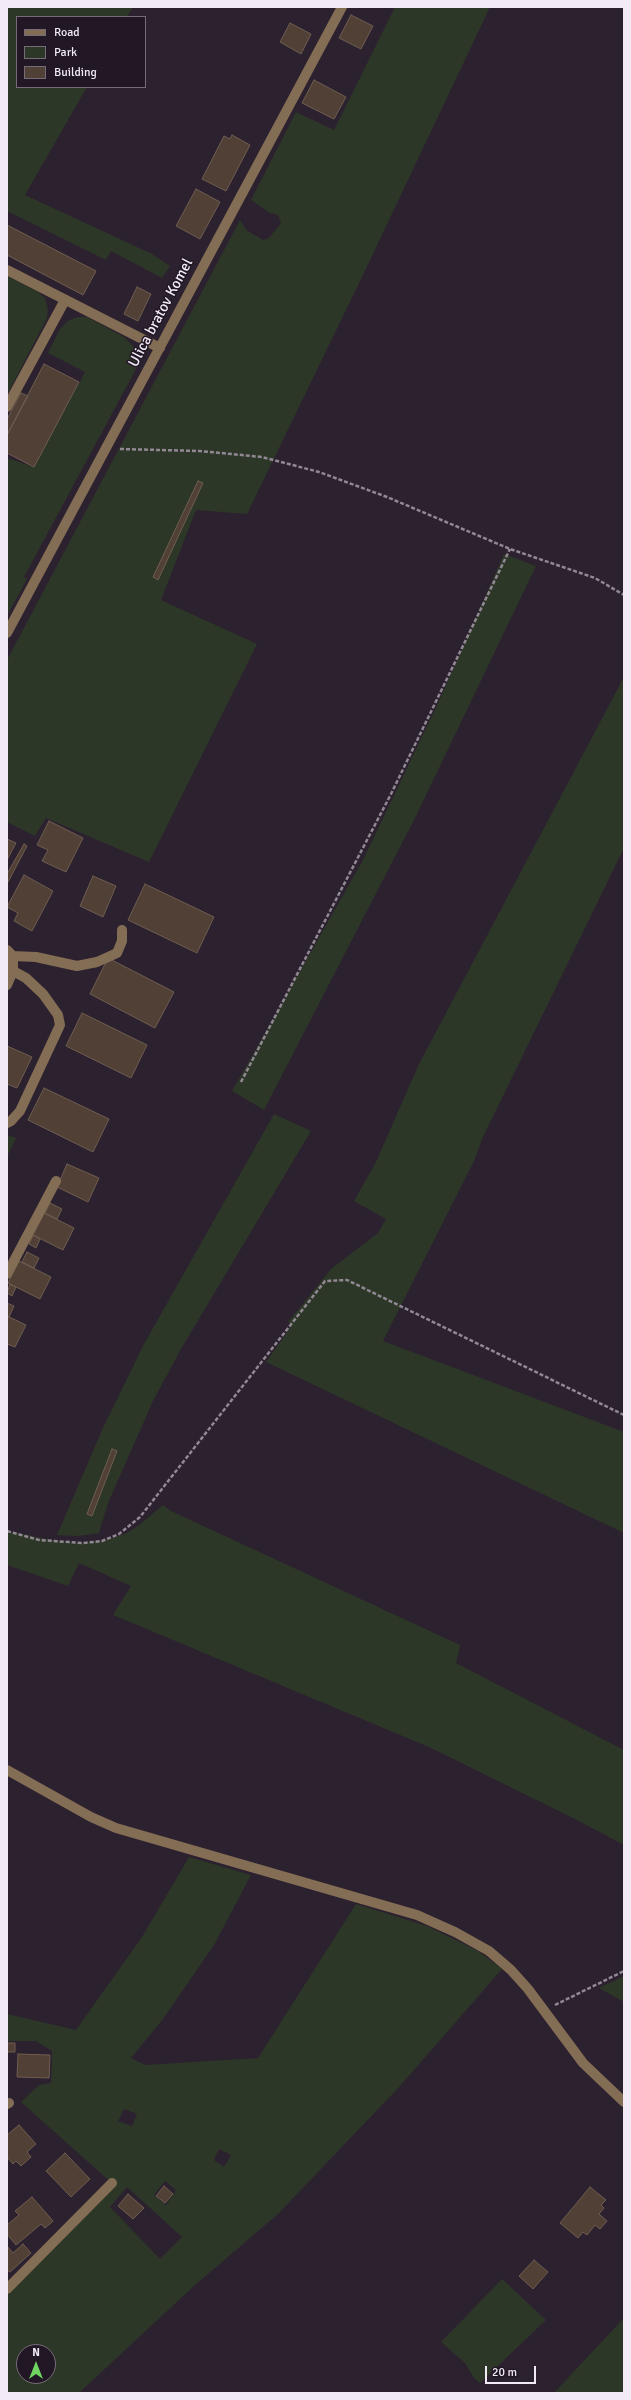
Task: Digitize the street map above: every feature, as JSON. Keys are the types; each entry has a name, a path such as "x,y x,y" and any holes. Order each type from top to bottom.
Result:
{"street":[{"name":"Ulica bratov Komel","path":"7,633 342,7"},
{"path":"7,270 160,348"},
{"path":"7,407 65,300"},
{"path":"7,985 13,971 10,953 76,966 98,962 117,953 122,941 122,930"},
{"path":"7,1123 11,1122 20,1111 60,1026 58,1015 43,994 26,978 13,971"},
{"path":"7,1274 56,1181"},
{"path":"7,1770 91,1817 116,1828 417,1915 442,1926 488,1951 511,1970 583,2063 624,2102"},
{"path":"7,2288 112,2183"}],"path":[{"path":"105,450 154,449 262,457 319,472 387,497 510,549 595,578 624,595"},
{"path":"241,1082 391,794 510,549"},
{"path":"7,1531 39,1540 83,1543 102,1541 119,1534 140,1517 325,1281 347,1280 624,1415"},
{"path":"544,2011 624,1971"}],"green space":[{"path":"7,7 133,7 128,16 16,16 16,88 86,88 25,195 152,254 170,266 162,278 111,251 106,260 7,211"},
{"path":"395,7 490,7 362,277 247,514 196,510 161,600 257,644 149,862 46,818 35,836 7,822 7,660 240,220 246,230 263,240 269,238 281,223 278,215 270,213 251,200 296,112 334,130"},
{"path":"7,276 37,291 45,298 48,309 47,318 7,395"},
{"path":"78,317 87,317 124,337 143,356 24,577 27,579 7,616 7,458 34,467 85,372 48,353 60,329 69,320"},
{"path":"504,554 536,566 415,818 264,1110 232,1091 363,860 440,699"},
{"path":"624,677 624,848 482,1139 474,1161 383,1341 624,1432 624,1533 266,1362 292,1325 288,1322 331,1269 378,1233 386,1219 354,1201 376,1162 419,1064"},
{"path":"274,1114 311,1131 181,1349 153,1401 108,1503 99,1533 78,1536 57,1535 102,1430 144,1344"},
{"path":"7,1135 16,1138 7,1157"},
{"path":"163,1505 171,1511 460,1645 456,1663 624,1750 624,1845 577,1820 429,1747 113,1615 131,1586 79,1563 68,1586 7,1565 7,1531 58,1541 82,1543 108,1539 125,1534 138,1526"},
{"path":"189,1857 251,1875 214,1945 163,2019 131,2058 145,2065 258,2058 356,1904 427,1926 478,1951 502,1969 400,2086 278,2214 194,2286 79,2393 7,2393 7,2293 114,2185 21,2102 39,2085 51,2083 52,2051 36,2041 7,2041 7,2014 76,2030 142,1937","holes":["124,2109 137,2114 132,2126 118,2121","219,2149 231,2155 224,2167 214,2160","165,2181 176,2190 166,2205 154,2195","127,2187 182,2237 160,2259 110,2207"]},
{"path":"624,1976 624,2002 599,1988"},
{"path":"502,2279 546,2320 480,2383 474,2378 465,2363 441,2342"},
{"path":"624,2318 624,2393 554,2393 579,2366"}],"building":[{"path":"351,15 373,26 361,49 339,38"},
{"path":"290,23 311,34 301,54 280,42"},
{"path":"314,80 346,97 334,119 302,103"},
{"path":"232,135 250,145 226,191 202,179 224,136 230,139"},
{"path":"196,189 220,202 200,239 176,226"},
{"path":"7,225 96,271 83,295 7,255"},
{"path":"137,287 151,294 138,321 124,314"},
{"path":"44,364 79,382 34,467 7,453 7,435"},
{"path":"21,393 28,396 7,435 7,419"},
{"path":"198,481 203,483 158,580 153,577"},
{"path":"49,821 83,838 66,872 42,861 48,850 37,845"},
{"path":"7,839 16,843 7,860"},
{"path":"24,844 27,846 8,882 7,874"},
{"path":"24,875 53,891 32,931 14,921 18,913 7,907"},
{"path":"93,876 116,886 103,917 80,906"},
{"path":"145,884 214,917 197,953 128,920"},
{"path":"108,958 174,992 155,1028 90,994"},
{"path":"82,1013 147,1045 131,1078 66,1046"},
{"path":"7,1046 32,1057 17,1088 7,1084"},
{"path":"44,1088 109,1119 93,1152 28,1120"},
{"path":"67,1164 99,1178 88,1202 57,1187"},
{"path":"50,1203 62,1209 57,1219 45,1213"},
{"path":"42,1212 74,1228 63,1250 31,1234"},
{"path":"33,1235 40,1239 36,1248 29,1244"},
{"path":"27,1252 39,1258 34,1268 22,1262"},
{"path":"19,1261 51,1277 40,1299 8,1283"},
{"path":"10,1284 16,1287 12,1296 7,1293"},
{"path":"7,1303 14,1306 9,1317 7,1316"},
{"path":"7,1316 26,1325 15,1347 7,1344"},
{"path":"112,1449 117,1451 92,1516 87,1514"},
{"path":"7,2043 15,2043 15,2052 7,2052"},
{"path":"18,2054 50,2055 49,2078 17,2077"},
{"path":"19,2125 36,2144 27,2152 31,2157 21,2166 16,2161 13,2164 7,2157 7,2135"},
{"path":"65,2153 90,2179 71,2197 46,2171"},
{"path":"164,2186 173,2194 165,2203 156,2196"},
{"path":"590,2187 606,2200 601,2205 604,2208 599,2214 607,2221 600,2229 595,2225 587,2235 583,2232 578,2238 560,2223"},
{"path":"128,2194 144,2208 133,2219 118,2206"},
{"path":"32,2197 53,2221 45,2228 41,2224 16,2245 7,2234 7,2225 19,2215 15,2211"},
{"path":"23,2244 31,2253 10,2272 7,2270 7,2246 13,2253"},
{"path":"534,2260 548,2272 533,2289 519,2276"}]}
